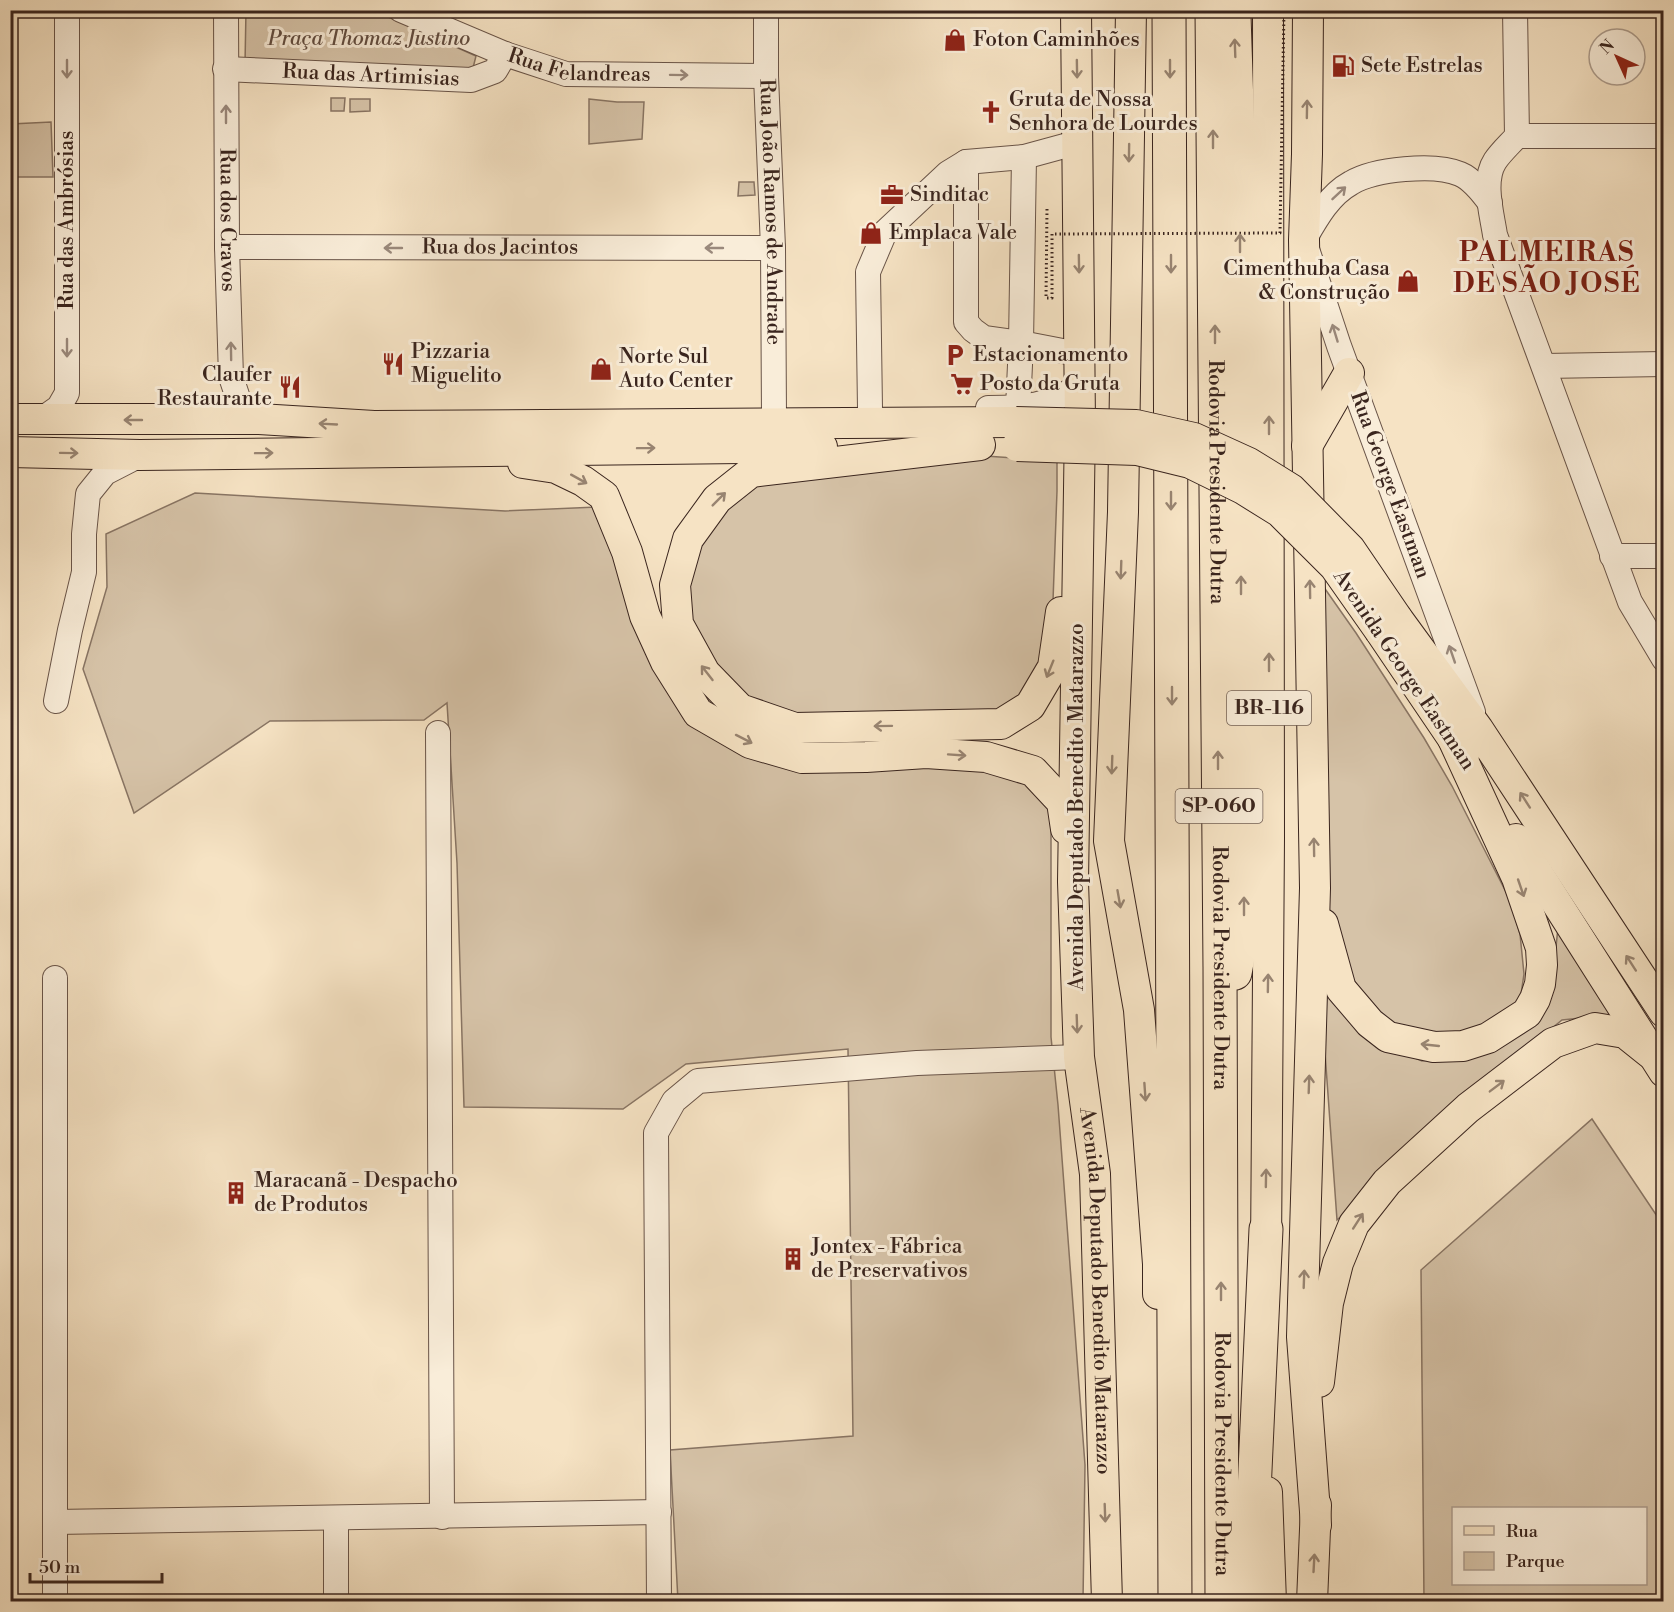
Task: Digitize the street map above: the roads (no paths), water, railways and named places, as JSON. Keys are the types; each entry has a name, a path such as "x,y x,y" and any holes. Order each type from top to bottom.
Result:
{"highway":[{"name":"SP-060","path":"1170,10 1175,1602"},
{"name":"Rodovia Presidente Dutra","path":"1212,10 1221,1046 1222,1602"},
{"path":"1221,1046 1244,925 1240,195 1234,10"},
{"path":"1249,1602 1266,1229"}],"main road":[{"name":"Avenida Deputado Benedito Matarazzo","path":"1076,10 1080,424 1073,882 1078,1057 1095,1174 1107,1602"},
{"path":"1131,10 1123,512 1109,841 1139,1010 1158,1264 1161,1533 1167,1602"},
{"name":"Rodovia Presidente Dutra","path":"1268,10 1269,837 1264,1405 1271,1602"},
{"path":"1308,10 1304,240 1315,888 1302,1337 1316,1525"},
{"path":"1307,446 1349,373"},
{"path":"10,419 259,419 374,426 1017,425"},
{"path":"1017,425 980,446 751,472 717,499 688,539 675,585 678,624 705,673 740,709 795,728 1001,724 1030,706 1053,667 1062,601 1066,492 1080,424"},
{"name":"Avenida George Eastman","path":"1017,425 1190,463 1243,489 1280,512 1388,625 1664,1012"},
{"path":"10,452 140,455 980,446"},
{"path":"440,450 556,468 583,481 604,496 627,552 650,625 666,663 698,713 750,743 802,758 926,753 986,757 1033,771 1062,802 1073,882"},
{"path":"1315,888 1341,989 1370,1023 1388,1037 1434,1047 1462,1046 1488,1038 1527,1013 1540,984 1541,948 1466,734"},
{"name":"Avenida George Eastman","path":"1466,734 1657,1062"},
{"path":"1312,1602 1316,1525 1316,1404 1328,1303 1338,1263 1354,1224 1387,1182 1468,1108 1553,1043 1595,1028 1625,1033 1657,1062"}],"street":[{"name":"Rua das Ambrósias","path":"42,419 59,406 67,393 67,10"},
{"name":"Rua dos Cravos","path":"226,10 227,248 231,377 240,404 259,419"},
{"name":"Rua Felandreas","path":"401,10 505,54 566,74 766,76"},
{"name":"Rua João Ramos de Andrade","path":"766,10 766,76 773,248 774,416"},
{"path":"1515,10 1517,136 1494,163 1489,182 1495,235 1630,602 1664,659"},
{"name":"Rua das Artimisias","path":"225,69 471,80 495,71 505,54"},
{"path":"1517,136 1664,136"},
{"path":"870,409 868,272 885,232 948,174 966,162 1024,157 1079,142"},
{"path":"1017,425 1021,343 1024,157"},
{"path":"966,162 966,322 984,338 1078,354"},
{"path":"1304,240 1319,215 1336,195 1350,183 1369,175 1405,168 1459,173 1480,190 1490,203"},
{"name":"Rua George Eastman","path":"1304,240 1466,734"},
{"name":"Rua dos Jacintos","path":"227,248 773,248"},
{"path":"1544,366 1664,364"},
{"path":"374,426 542,418 774,416 870,409 1017,425 1046,403 1080,385"},
{"path":"56,701 69,630 84,572 84,534 88,494 105,473 140,455"},
{"path":"1612,556 1664,556"},
{"path":"438,733 442,1517"},
{"path":"55,978 55,1602"},
{"path":"659,1602 656,1133 674,1101 698,1081 917,1063 1078,1057"},
{"path":"56,1522 659,1512"},
{"path":"336,1518 336,1602"}],"place":[{"name":"Foton Caminhões","path":"955,40"},
{"name":"Sete Estrelas","path":"1343,66"},
{"name":"Gruta de Nossa Senhora de Lourdes","path":"991,112"},
{"name":"Sinditac","path":"892,195"},
{"name":"Emplaca Vale","path":"871,233"},
{"name":"Cimenthuba Casa & Construção","path":"1408,281"},
{"name":"Estacionamento","path":"955,355"},
{"name":"Pizzaria Miguelito","path":"393,364"},
{"name":"Norte Sul Auto Center","path":"601,369"},
{"name":"Posto da Gruta","path":"962,384"},
{"name":"Claufer Restaurante","path":"290,387"},
{"name":"Maracanã - Despacho de Produtos","path":"236,1193"},
{"name":"Jontex - Fábrica de Preservativos","path":"793,1259"}],"district":[{"name":"PALMEIRAS DE SÃO JOSÉ","path":"1547,268"}],"park label":[{"name":"Praça Thomaz Justino","path":"369,39"}]}
